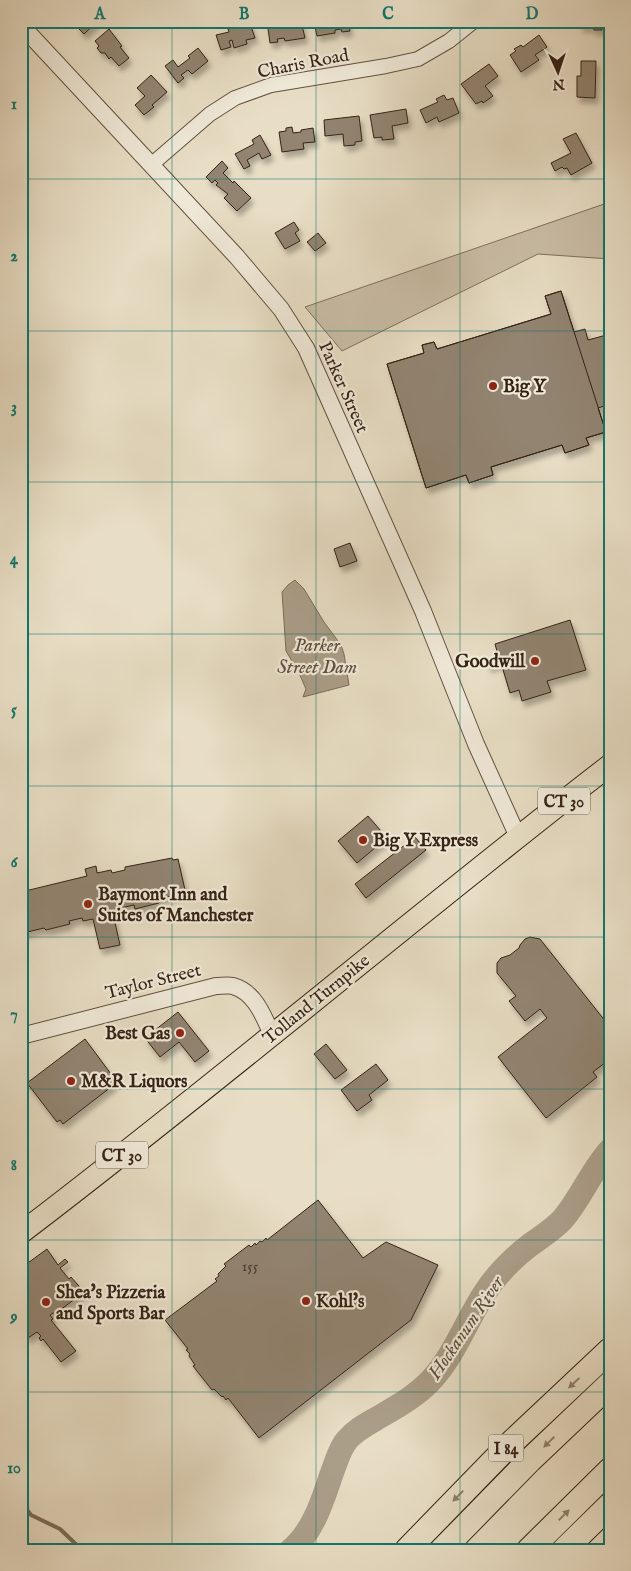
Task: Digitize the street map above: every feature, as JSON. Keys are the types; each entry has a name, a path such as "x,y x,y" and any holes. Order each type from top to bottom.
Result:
{"highway":[{"name":"I 84","path":"407,1550 509,1445 610,1350"},
{"path":"442,1550 536,1454 610,1384"},
{"path":"529,1550 610,1470"},
{"path":"564,1550 610,1505"}],"main road":[{"name":"Tolland Turnpike","path":"21,1233 147,1136 386,941 610,765"}],"street":[{"name":"Charis Road","path":"151,165 210,114 235,98 271,85 418,59 449,41 474,21"},
{"name":"Parker Street","path":"21,25 237,257 281,309 306,348 423,611 476,744 518,837"},
{"name":"Taylor Street","path":"21,1036 216,986 233,986 248,994 262,1013 272,1035"}],"shaded area":[{"path":"610,202 610,259 538,254 342,351 305,307"}],"water":[{"name":"Parker Street Dam","path":"295,580 304,589 324,622 341,645 349,685 303,697 306,689 286,651 282,592"}],"building":[{"path":"78,21 98,21 84,34 77,27 81,24"},
{"path":"267,21 285,21 285,25 296,24 296,21 301,21 305,38 285,41 284,38 277,39 278,42 270,43"},
{"path":"348,21 350,31 342,32 341,29 335,30 335,33 317,36 314,22"},
{"path":"610,21 610,25 602,25 602,30 594,30 594,27 580,27 580,22"},
{"path":"250,23 255,38 246,40 247,44 234,48 232,40 229,41 231,47 221,50 216,35 229,32 228,29"},
{"path":"109,29 129,58 119,66 111,57 109,59 105,53 101,53 95,41"},
{"path":"539,35 547,47 535,55 539,60 521,72 510,55 516,51 514,49 521,45 523,47"},
{"path":"198,48 208,61 192,74 188,70 181,75 184,78 178,83 165,66 173,60 178,67 190,58 188,56"},
{"path":"581,61 596,61 595,98 577,97 577,76 581,76"},
{"path":"489,64 498,76 485,86 493,96 483,103 482,101 476,104 461,84"},
{"path":"151,75 167,92 144,115 135,105 145,96 137,88"},
{"path":"444,95 447,100 453,98 459,113 439,122 437,117 426,123 420,110 438,102 436,99"},
{"path":"406,109 408,123 392,126 394,139 382,140 382,137 374,138 370,115"},
{"path":"359,116 362,141 355,142 355,145 344,146 343,134 325,136 324,120"},
{"path":"292,127 293,133 313,128 315,142 303,143 304,149 282,152 279,132 286,131 286,128"},
{"path":"576,133 592,163 571,175 567,168 564,169 562,167 555,171 551,163 571,153 563,139"},
{"path":"260,135 271,155 262,159 259,153 247,160 250,166 244,169 235,154 254,144 252,140"},
{"path":"222,161 228,168 223,173 251,198 237,211 224,198 228,194 216,185 218,183 215,180 212,183 206,177"},
{"path":"294,222 299,230 295,233 300,241 285,249 275,233"},
{"path":"318,233 326,243 315,251 307,242"},
{"name":"Big Y","path":"561,291 574,332 585,329 588,340 610,334 610,404 598,408 606,432 586,438 589,445 565,453 562,445 491,467 493,475 469,483 466,475 426,488 387,364 424,353 422,345 434,342 437,349 551,314 545,296"},
{"name":"Big Y","path":"561,291 606,432 586,438 589,445 565,453 562,445 491,467 493,475 469,483 466,475 426,488 387,364 424,353 422,345 434,342 437,349 551,314 545,296"},
{"path":"350,543 357,561 340,567 334,549"},
{"name":"Goodwill","path":"570,620 586,670 547,681 551,692 522,701 519,690 510,693 501,663 489,667 486,659 498,655 495,644"},
{"name":"Big Y Express","path":"368,816 387,838 357,863 338,841"},
{"path":"415,837 426,850 366,898 355,884"},
{"name":"Baymont Inn and Suites of Manchester","path":"172,858 173,860 178,859 185,890 180,891 181,894 158,899 159,903 135,909 134,905 121,908 122,912 113,914 120,945 100,949 93,919 83,921 82,918 69,921 70,924 46,930 44,928 23,933 21,931 21,892 87,876 85,869 96,866 97,873 111,870 112,873 125,870 125,867"},
{"path":"530,937 540,939 610,1027 610,1059 593,1072 597,1077 546,1118 498,1057 547,1018 540,1009 525,1021 509,1001 516,996 497,973 497,963 501,958 510,955 519,948 525,939"},
{"path":"178,1012 209,1051 195,1062 179,1042 160,1057 145,1038"},
{"name":"M&R Liquors","path":"85,1039 114,1078 111,1080 115,1084 63,1124 60,1120 57,1122 27,1083"},
{"path":"326,1044 347,1070 335,1079 314,1054"},
{"path":"376,1064 388,1080 369,1095 372,1100 357,1111 341,1090"},
{"name":"Kohl's","path":"318,1200 363,1258 386,1242 438,1265 411,1320 259,1438 228,1398 226,1400 214,1389 212,1390 193,1366 195,1365 186,1350 188,1349 165,1320 217,1281 215,1279 219,1276 218,1274 226,1266 224,1264 249,1245 251,1247 266,1238 267,1240"},
{"name":"Shea's Pizzeria and Sports Bar","path":"47,1249 58,1265 65,1259 68,1262 60,1268 84,1292 55,1314 55,1312 50,1315 53,1319 51,1320 76,1351 61,1362 43,1339 41,1341 39,1338 41,1336 37,1332 28,1338 21,1330 21,1268"}],"waterway":[{"name":"Hockanum River","path":"291,1550 312,1523 322,1502 339,1454 347,1440 363,1426 409,1399 433,1378 455,1346 479,1302 496,1278 518,1255 552,1230 563,1219 610,1150"},
{"path":"21,1502 31,1515 60,1529 82,1550"}],"place":[{"name":"Big Y","path":"493,386"},
{"name":"Goodwill","path":"535,661"},
{"name":"Big Y Express","path":"363,840"},
{"name":"Baymont Inn and Suites of Manchester","path":"88,904"},
{"name":"Best Gas","path":"180,1033"},
{"name":"M&R Liquors","path":"71,1081"},
{"name":"Kohl's","path":"306,1301"},
{"name":"Shea's Pizzeria and Sports Bar","path":"46,1302"}]}
